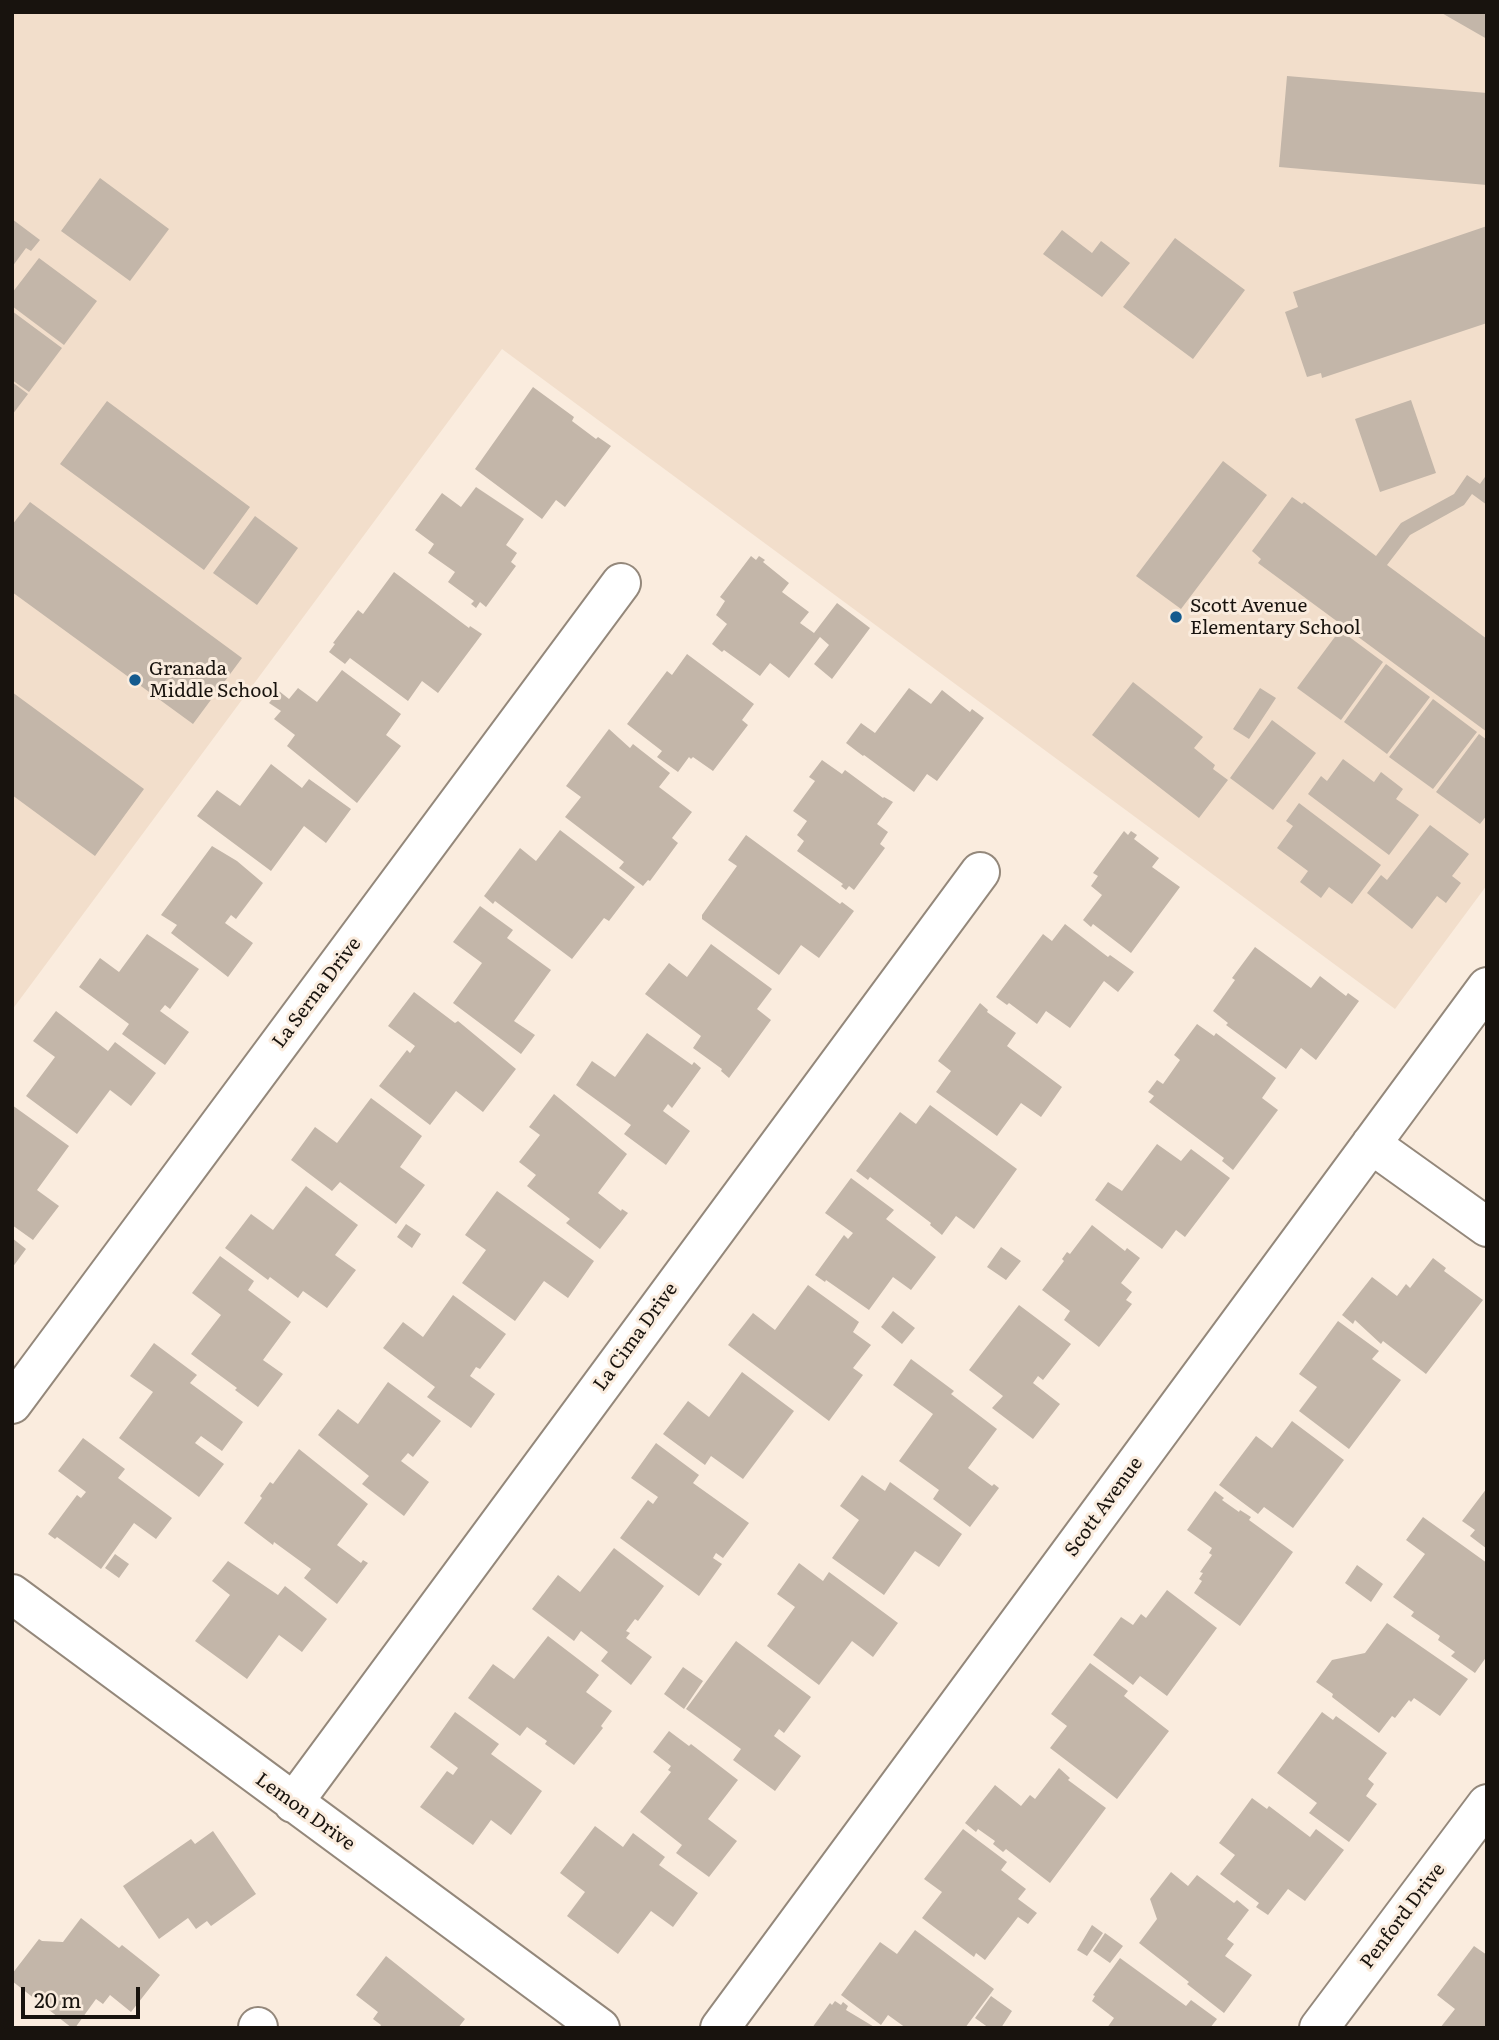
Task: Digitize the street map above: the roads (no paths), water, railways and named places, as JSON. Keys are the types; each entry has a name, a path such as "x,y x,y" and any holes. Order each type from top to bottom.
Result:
{"street":[{"name":"La Serna Drive","path":"12,1404 621,583"},
{"name":"La Cima Drive","path":"293,1803 980,872"},
{"name":"Scott Avenue","path":"720,2028 1487,987"},
{"path":"1371,1144 1487,1227"},
{"name":"Lemon Drive","path":"12,1594 600,2028"},
{"name":"Penford Drive","path":"1319,2028 1487,1804"}],"place":[{"name":"Scott Avenue Elementary School","path":"1176,617"},
{"name":"Granada Middle School","path":"135,680"}]}
